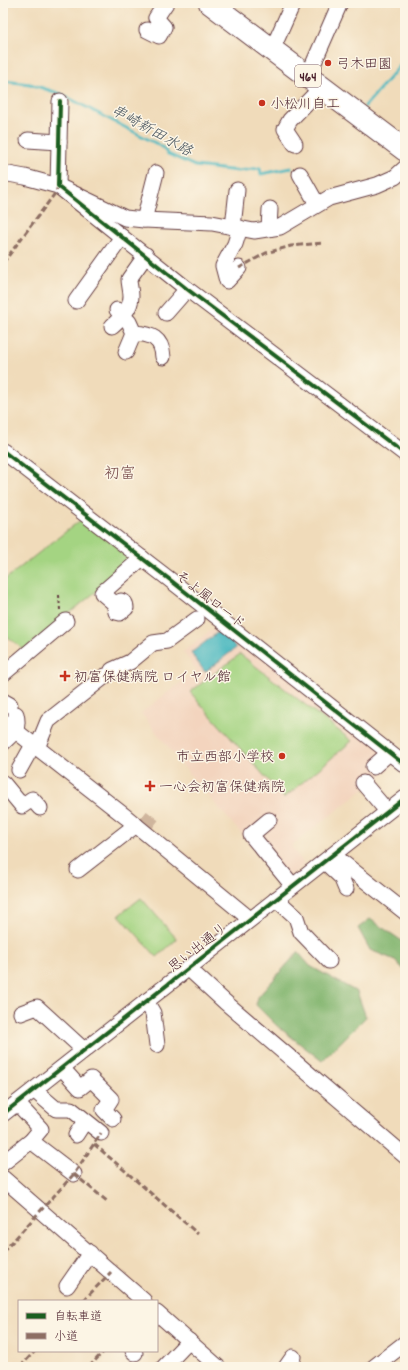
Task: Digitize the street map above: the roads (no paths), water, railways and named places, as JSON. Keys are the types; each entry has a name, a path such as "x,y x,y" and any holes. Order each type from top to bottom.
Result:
{"highway":[{"name":"464","path":"210,3 405,150"}],"street":[{"path":"147,30 159,36 164,27 156,18 166,3"},
{"path":"272,50 293,3"},
{"path":"295,144 285,129 315,82 340,3"},
{"path":"58,186 60,101"},
{"path":"28,140 59,142"},
{"path":"3,173 58,186 125,218 212,222 254,231 269,230 280,227 329,198 377,185 395,177 405,168"},
{"path":"144,220 156,173"},
{"path":"300,174 317,204"},
{"path":"58,186 187,289 405,454"},
{"path":"237,190 235,244 218,267 231,284 240,268"},
{"path":"269,230 270,208"},
{"path":"76,300 122,238"},
{"path":"112,326 131,297 129,279 146,255"},
{"path":"166,313 187,289"},
{"path":"120,313 129,322 134,333 126,352"},
{"path":"134,333 149,335 155,339 160,344 163,356"},
{"name":"そよ風ロード","path":"3,451 142,558 290,678 405,765"},
{"path":"115,604 102,593 142,558"},
{"path":"19,770 35,746 48,721 109,673 130,662 153,643 167,641 197,619"},
{"path":"3,674 66,621"},
{"path":"8,710 16,731 115,808 139,821 176,858 250,919"},
{"path":"3,743 16,731"},
{"path":"373,767 390,753"},
{"path":"3,783 22,806 32,799 40,808"},
{"path":"363,783 388,811"},
{"name":"思い出通り","path":"3,1114 388,811 403,801"},
{"path":"269,820 251,835 293,886"},
{"path":"78,870 139,821"},
{"path":"156,828 183,850 176,858"},
{"path":"329,858 341,877 346,889"},
{"path":"329,858 405,912"},
{"path":"276,899 302,917 300,932 329,960"},
{"path":"188,968 225,1002 405,1156"},
{"path":"146,1001 153,1013 156,1045"},
{"path":"21,1014 37,1007 84,1050"},
{"path":"62,1068 80,1088 91,1079 111,1099 104,1110 113,1119"},
{"path":"34,1090 56,1109 70,1109 101,1133"},
{"path":"3,1163 31,1140 41,1129 17,1103"},
{"path":"76,1135 85,1121"},
{"path":"31,1140 74,1174"},
{"path":"7,1182 143,1300"},
{"path":"67,1286 90,1253"},
{"path":"158,1314 218,1367"},
{"path":"164,1367 189,1341"},
{"path":"374,1367 404,1344"}],"water":[{"path":"222,629 236,648 205,672 191,653"}],"waterway":[{"name":"串崎新田水路","path":"365,106 405,60"},
{"name":"串崎新田水路","path":"3,81 30,84 61,94 161,146 168,154 195,166 238,171 260,168 261,174 291,168"}],"tunnel":[{"path":"142,817 156,828"}],"place":[{"name":"弓木田園","path":"328,63"},
{"name":"小松川自工","path":"262,103"},
{"name":"初富保健病院 ロイヤル館","path":"65,676"},
{"name":"市立西部小学校","path":"282,756"},
{"name":"一心会初富保健病院","path":"150,786"}],"district":[{"name":"初富","path":"120,472"}]}
